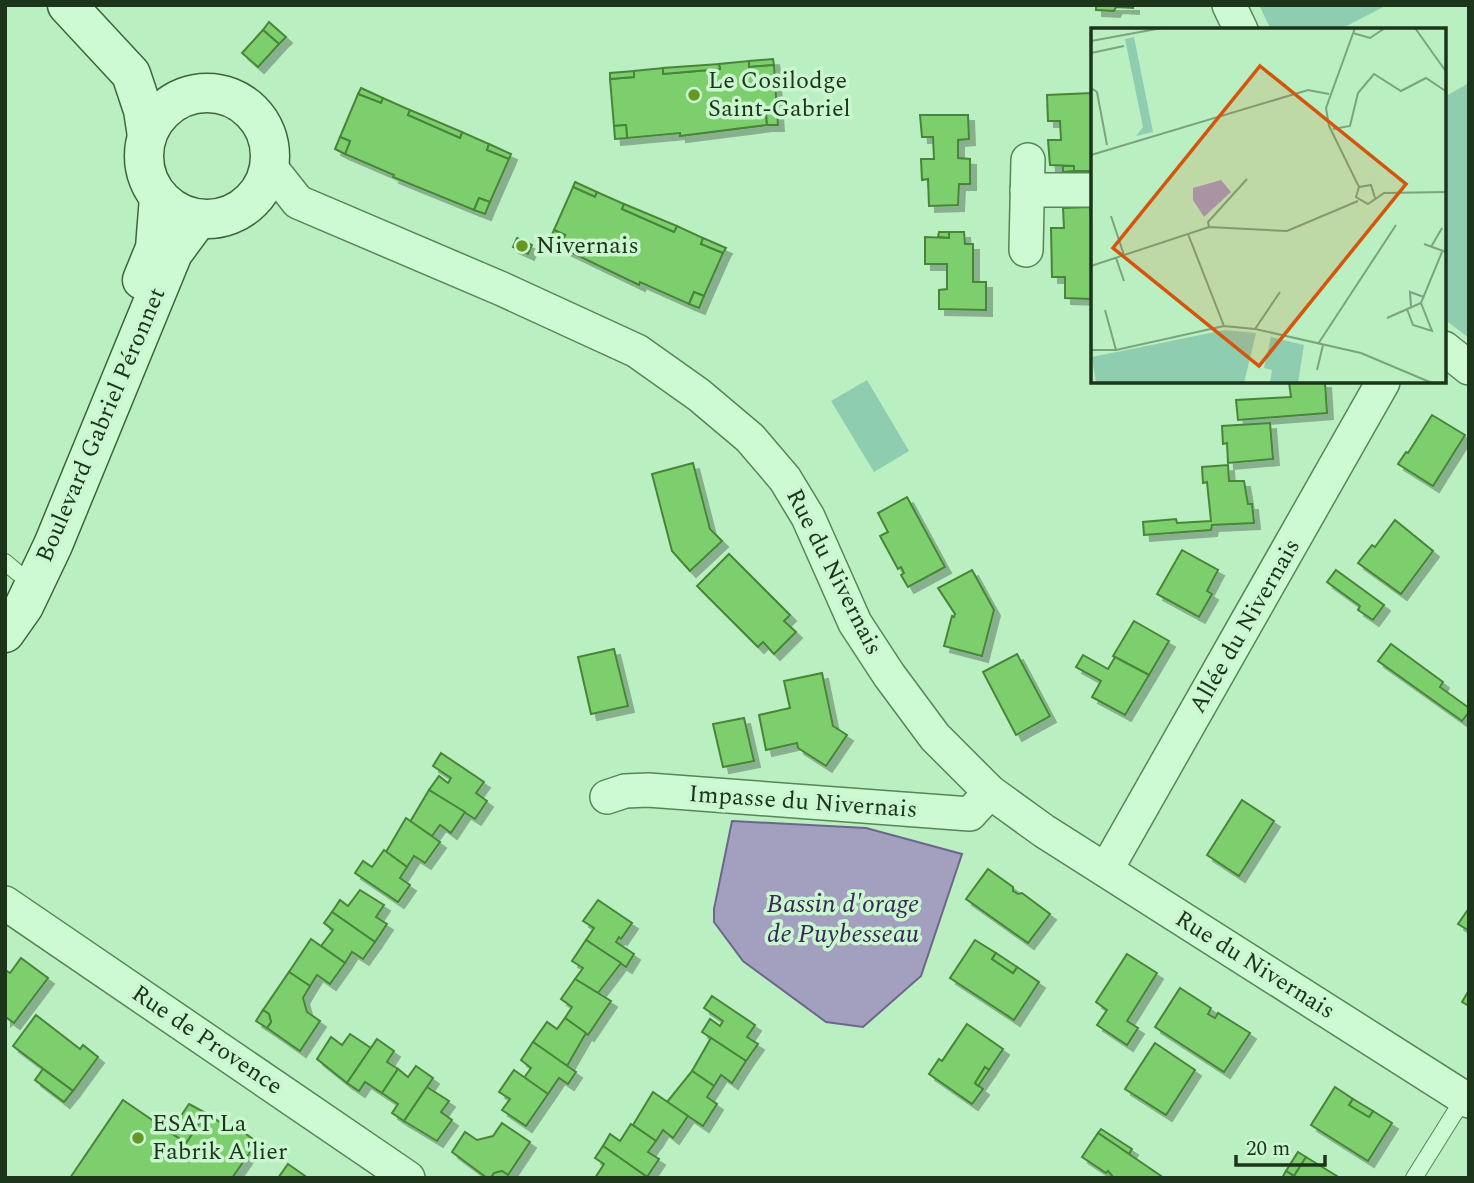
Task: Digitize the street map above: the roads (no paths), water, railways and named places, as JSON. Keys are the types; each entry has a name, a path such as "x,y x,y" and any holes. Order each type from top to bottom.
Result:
{"main road":[{"path":"67,5 131,74 143,110 147,136 145,168 159,197 176,211 198,219 236,213 259,194 271,168 269,138 250,108 217,93 191,94 131,74"},
{"path":"147,136 156,117 172,103 191,94"},
{"name":"Boulevard Gabriel Péronnet","path":"10,577 155,248 159,197"},
{"name":"Boulevard Gabriel Péronnet","path":"5,633 24,606 53,545 173,253 198,219"}],"street":[{"path":"1229,5 1240,28"},
{"name":"Rue du Nivernais","path":"271,168 298,202 502,289 637,351 699,395 750,439 785,479 808,517 855,623 889,675 935,737 990,792 1044,831 1466,1099"},
{"path":"1026,250 1028,175 1091,190"},
{"path":"1446,350 1469,368"},
{"name":"Allée du Nivernais","path":"1106,870 1383,383"},
{"name":"Impasse du Nivernais","path":"607,797 625,791 648,790 970,814 990,792"},
{"name":"Rue de Provence","path":"5,903 408,1178"}],"lane":[{"path":"1415,1178 1466,1099"}],"water":[{"name":"Bassin d'orage de Puybesseau","path":"732,821 866,828 962,854 921,976 863,1027 826,1022 743,961 714,922 714,909"}],"place":[{"name":"Le Cosilodge Saint-Gabriel","path":"694,95"},
{"name":"Nivernais","path":"522,246"},
{"name":"ESAT La Fabrik A'lier","path":"138,1138"}]}
